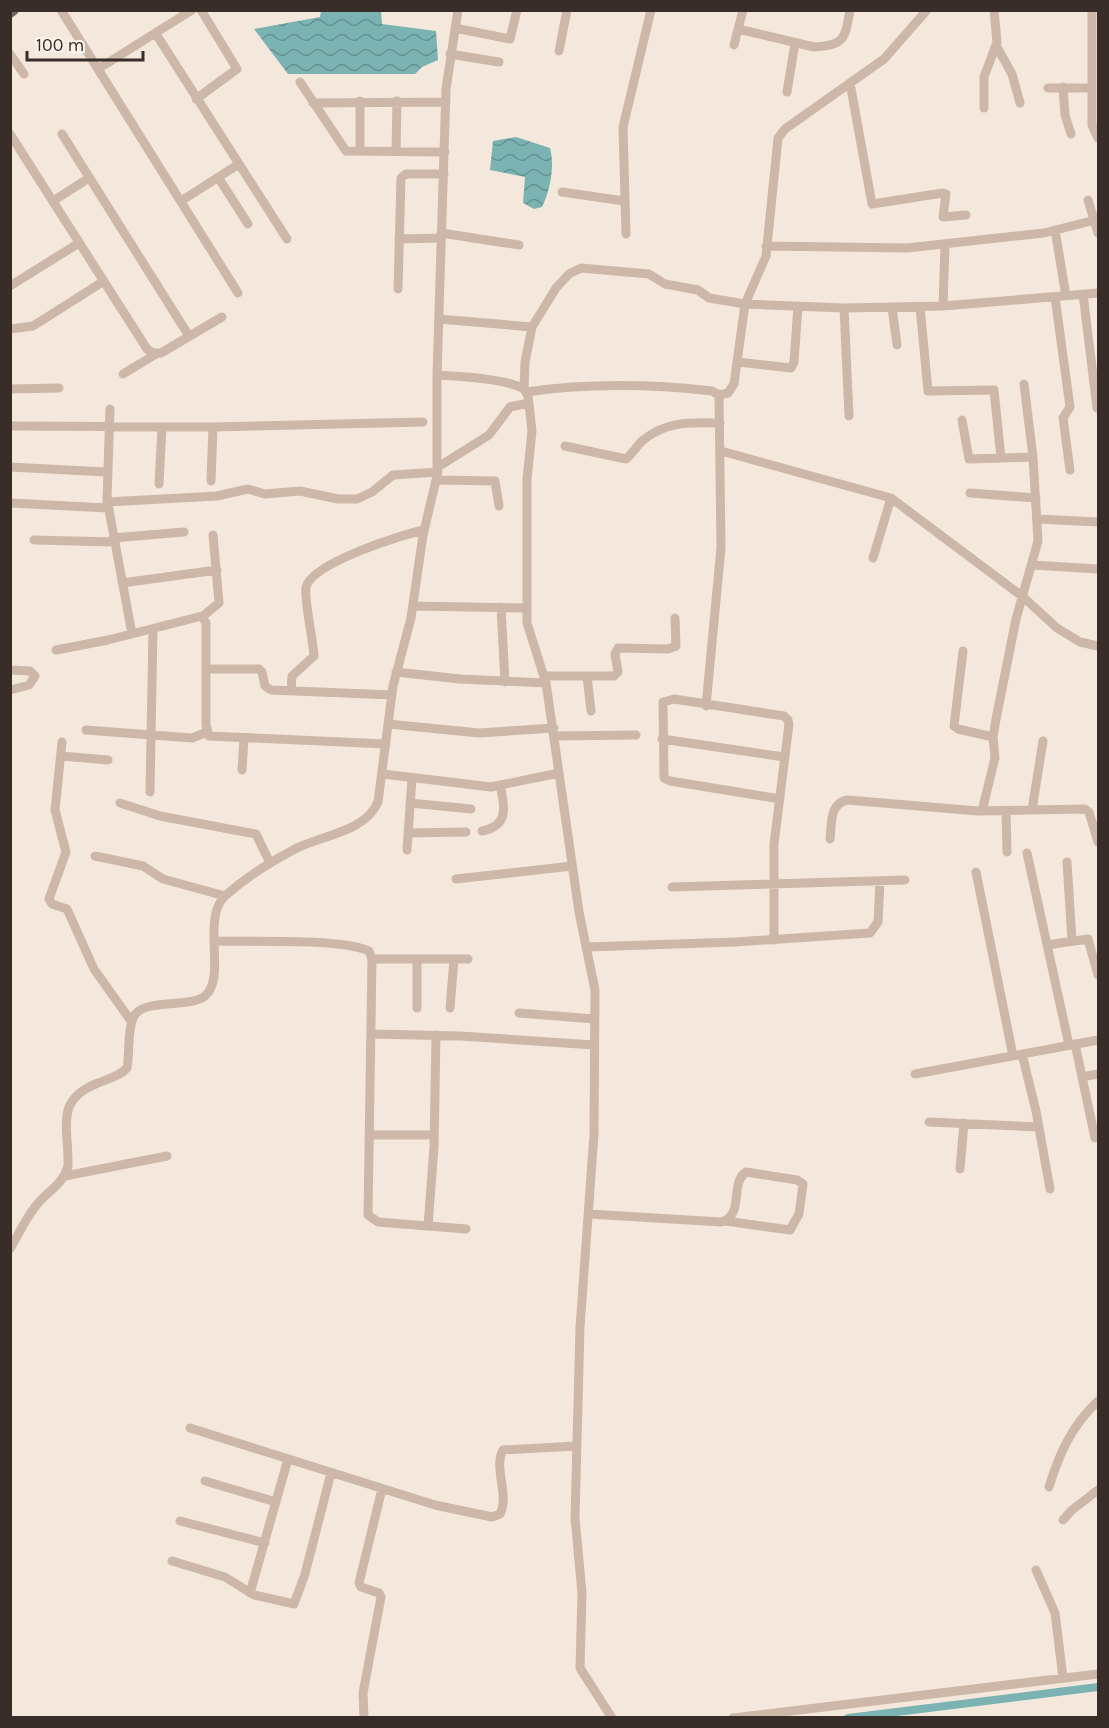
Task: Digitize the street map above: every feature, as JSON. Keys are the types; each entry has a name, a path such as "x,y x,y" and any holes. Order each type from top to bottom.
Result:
{"street":[{"path":"61,10 238,293"},
{"path":"98,69 192,10"},
{"path":"196,99 237,69 201,10"},
{"path":"10,1249 35,1207 57,1187 65,1176 68,1166 68,1104 79,1091 120,1074 127,1068 132,1021 142,1009 206,996 214,966 215,913 225,896 270,863 299,847 349,828 371,814 388,775 386,744 392,695 413,606 424,530 438,473 437,375 446,102 450,54 458,10"},
{"path":"454,28 510,39 516,10"},
{"path":"559,51 567,10"},
{"path":"626,234 623,127 651,10"},
{"path":"734,45 743,10"},
{"path":"738,29 814,47 841,42 845,37 850,10"},
{"path":"719,395 731,390 738,362 745,304 764,265 778,138 785,129 890,54 927,10"},
{"path":"993,10 997,47 1010,68 1020,103"},
{"path":"1092,10 1095,65 1091,88 1092,125 1098,138"},
{"path":"156,34 287,239"},
{"path":"787,92 795,43"},
{"path":"984,108 984,77 997,47"},
{"path":"10,54 24,74"},
{"path":"450,54 499,62"},
{"path":"300,82 342,148 360,151 445,152"},
{"path":"850,83 872,204 946,194 943,217 966,214"},
{"path":"1064,87 1065,115 1071,134"},
{"path":"1048,88 1091,88"},
{"path":"360,101 360,151"},
{"path":"396,152 397,101"},
{"path":"313,103 446,102"},
{"path":"10,134 147,349 156,354"},
{"path":"62,134 189,336"},
{"path":"181,201 239,164"},
{"path":"398,289 401,178 406,174 444,174"},
{"path":"218,177 248,224"},
{"path":"53,201 89,178"},
{"path":"562,192 624,201"},
{"path":"1088,200 1098,233"},
{"path":"766,246 875,249 945,245 1055,230 1095,220"},
{"path":"1055,230 1066,296"},
{"path":"399,239 441,236 519,245"},
{"path":"10,286 79,243"},
{"path":"943,306 945,245"},
{"path":"612,1718 580,1668 582,1593 575,1518 576,1446 580,1327 594,1134 595,990 572,866 545,680 529,633 527,480 532,449 529,403 525,390 525,362 532,327 556,288 569,274 581,268 649,274 665,284 698,290 709,298 745,304 843,308 920,307 1098,293"},
{"path":"10,329 33,326 104,281"},
{"path":"1083,294 1097,408"},
{"path":"1055,297 1068,380 1070,408 1063,418 1070,470"},
{"path":"738,362 791,368 794,362 798,306"},
{"path":"892,307 897,345"},
{"path":"920,307 928,391 994,390 1001,458"},
{"path":"843,308 849,416"},
{"path":"123,374 222,317"},
{"path":"439,319 532,327"},
{"path":"437,375 469,376 525,390 642,384 712,391 719,395"},
{"path":"982,811 994,758 993,736 1022,596 1038,541 1033,457 1024,384"},
{"path":"10,389 59,388"},
{"path":"706,706 713,610 720,564 719,395"},
{"path":"438,473 493,432 510,406 529,403"},
{"path":"110,409 106,472 107,505 132,634"},
{"path":"962,420 969,459 1033,457"},
{"path":"10,426 213,427 423,422"},
{"path":"565,446 626,459 647,437 675,423 720,423"},
{"path":"159,484 162,427"},
{"path":"211,481 213,427"},
{"path":"721,451 891,498 1022,596 1070,637 1098,646"},
{"path":"10,467 106,472"},
{"path":"10,503 107,505 217,496 248,489 265,494 300,492 338,499 357,499 372,492 393,475 438,473 495,482 499,506"},
{"path":"970,493 1036,498"},
{"path":"873,558 891,498"},
{"path":"1038,519 1098,522"},
{"path":"291,691 292,676 314,656 306,592 310,580 353,554 383,540 424,530"},
{"path":"34,540 113,540 184,532"},
{"path":"56,650 203,616 219,603 213,535"},
{"path":"1032,565 1098,569"},
{"path":"122,583 217,570"},
{"path":"413,606 527,608"},
{"path":"501,607 505,682"},
{"path":"203,616 206,623 207,732 212,737 386,744"},
{"path":"396,672 505,682 616,675 618,672 615,652 618,648 674,648 677,644 675,618"},
{"path":"150,792 153,735 153,629"},
{"path":"963,651 954,726 993,736"},
{"path":"207,669 259,669 268,690 392,695"},
{"path":"10,670 30,671 35,674 29,685 11,690"},
{"path":"587,676 591,711"},
{"path":"774,940 774,844 780,799 784,757 789,724 786,717 665,700 662,706 662,775 667,780 780,799"},
{"path":"388,724 479,733 554,732 636,735"},
{"path":"86,730 192,738 207,732"},
{"path":"242,770 243,738"},
{"path":"662,739 784,757"},
{"path":"1032,810 1043,741"},
{"path":"62,742 55,810 66,852 50,901 67,909 94,969 132,1021"},
{"path":"61,756 108,760"},
{"path":"388,775 479,786 500,785 513,780 559,773"},
{"path":"407,850 412,778"},
{"path":"482,831 495,826 504,816 505,804 500,785"},
{"path":"830,838 833,809 839,802 847,800 982,811 1087,810 1098,842"},
{"path":"120,803 160,816 256,834 270,863"},
{"path":"410,803 471,809"},
{"path":"1006,811 1007,852"},
{"path":"408,833 466,832"},
{"path":"1027,854 1095,1138"},
{"path":"95,856 143,866 164,879 225,896"},
{"path":"1067,862 1072,941"},
{"path":"456,879 572,866"},
{"path":"976,872 1017,1055 1039,1127 1050,1189"},
{"path":"672,887 905,879"},
{"path":"587,947 774,940 870,933 878,922 880,881"},
{"path":"1047,945 1087,939 1090,941 1098,975"},
{"path":"214,941 359,947 369,951 372,959 372,1034 368,1215 378,1222 466,1228"},
{"path":"372,959 468,959"},
{"path":"417,959 417,1008"},
{"path":"450,1008 454,959"},
{"path":"519,1013 594,1019"},
{"path":"372,1034 435,1035 594,1045"},
{"path":"428,1226 434,1135 435,1035"},
{"path":"915,1074 1098,1040"},
{"path":"1082,1077 1098,1074"},
{"path":"929,1122 1039,1127"},
{"path":"960,1169 964,1123"},
{"path":"369,1136 434,1135"},
{"path":"65,1176 167,1156"},
{"path":"589,1214 725,1221 790,1230 799,1214 803,1184 797,1180 746,1172 740,1179 734,1212 725,1221"},
{"path":"1049,1487 1063,1446 1083,1417 1098,1401"},
{"path":"190,1428 382,1490 466,1513 497,1516 503,1506 500,1458 503,1450 576,1446"},
{"path":"250,1593 288,1459"},
{"path":"172,1561 225,1577 250,1593 288,1605 296,1602 331,1473"},
{"path":"205,1481 276,1502"},
{"path":"364,1718 363,1693 381,1597 379,1593 361,1587 359,1583 382,1490"},
{"path":"1064,1520 1072,1510 1098,1490"},
{"path":"180,1521 265,1543"},
{"path":"1036,1570 1056,1618 1063,1678"},
{"path":"734,1718 1098,1674"}],"water":[{"path":"321,11 381,11 382,24 436,31 438,60 422,67 415,74 288,74 254,29 320,17"},
{"path":"516,137 550,148 551,178 542,207 534,209 523,203 525,177 490,170 493,141"}],"waterway":[{"path":"848,1718 1098,1687"}]}
